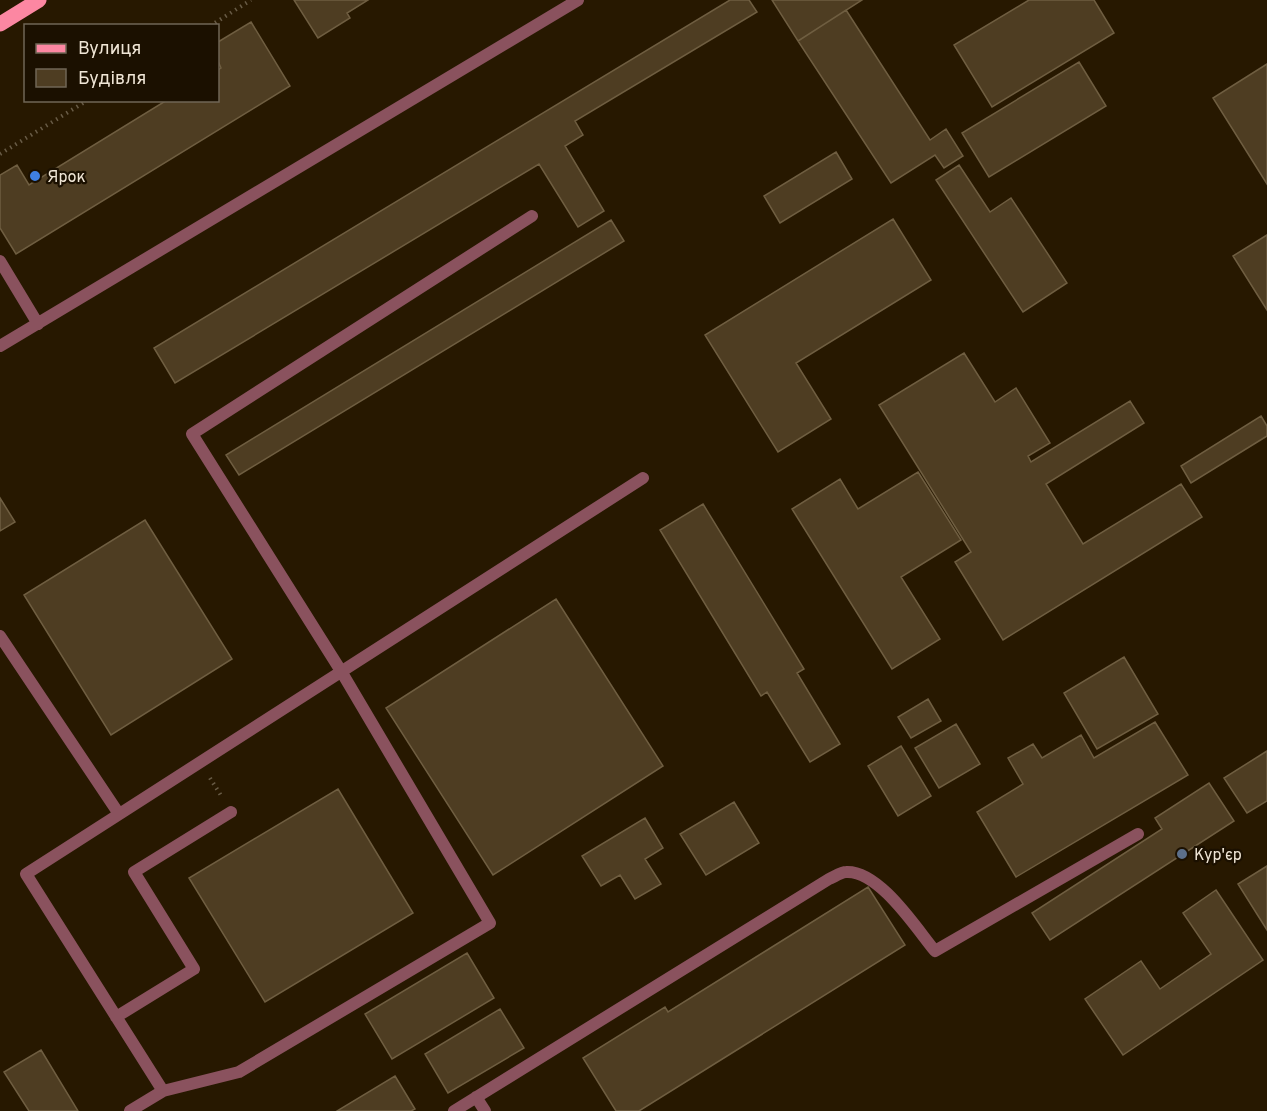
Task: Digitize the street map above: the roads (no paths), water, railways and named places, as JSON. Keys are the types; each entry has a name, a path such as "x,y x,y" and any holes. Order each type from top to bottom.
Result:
{"main road":[{"path":"0,24 39,0"}],"lane":[{"path":"0,346 578,0"},
{"path":"130,1111 163,1091 239,1072 490,923 341,671 192,434 532,216"},
{"path":"0,261 38,324"},
{"path":"163,1091 26,873 643,478"},
{"path":"0,636 119,814"},
{"path":"116,1017 194,969 134,872 231,812"},
{"path":"454,1111 829,879 845,872 860,874 874,881 886,891 935,951 1138,834"},
{"path":"476,1097 485,1111"}],"place":[{"name":"Ярок","path":"35,176"},
{"name":"Кур'єр","path":"1182,854"}]}
